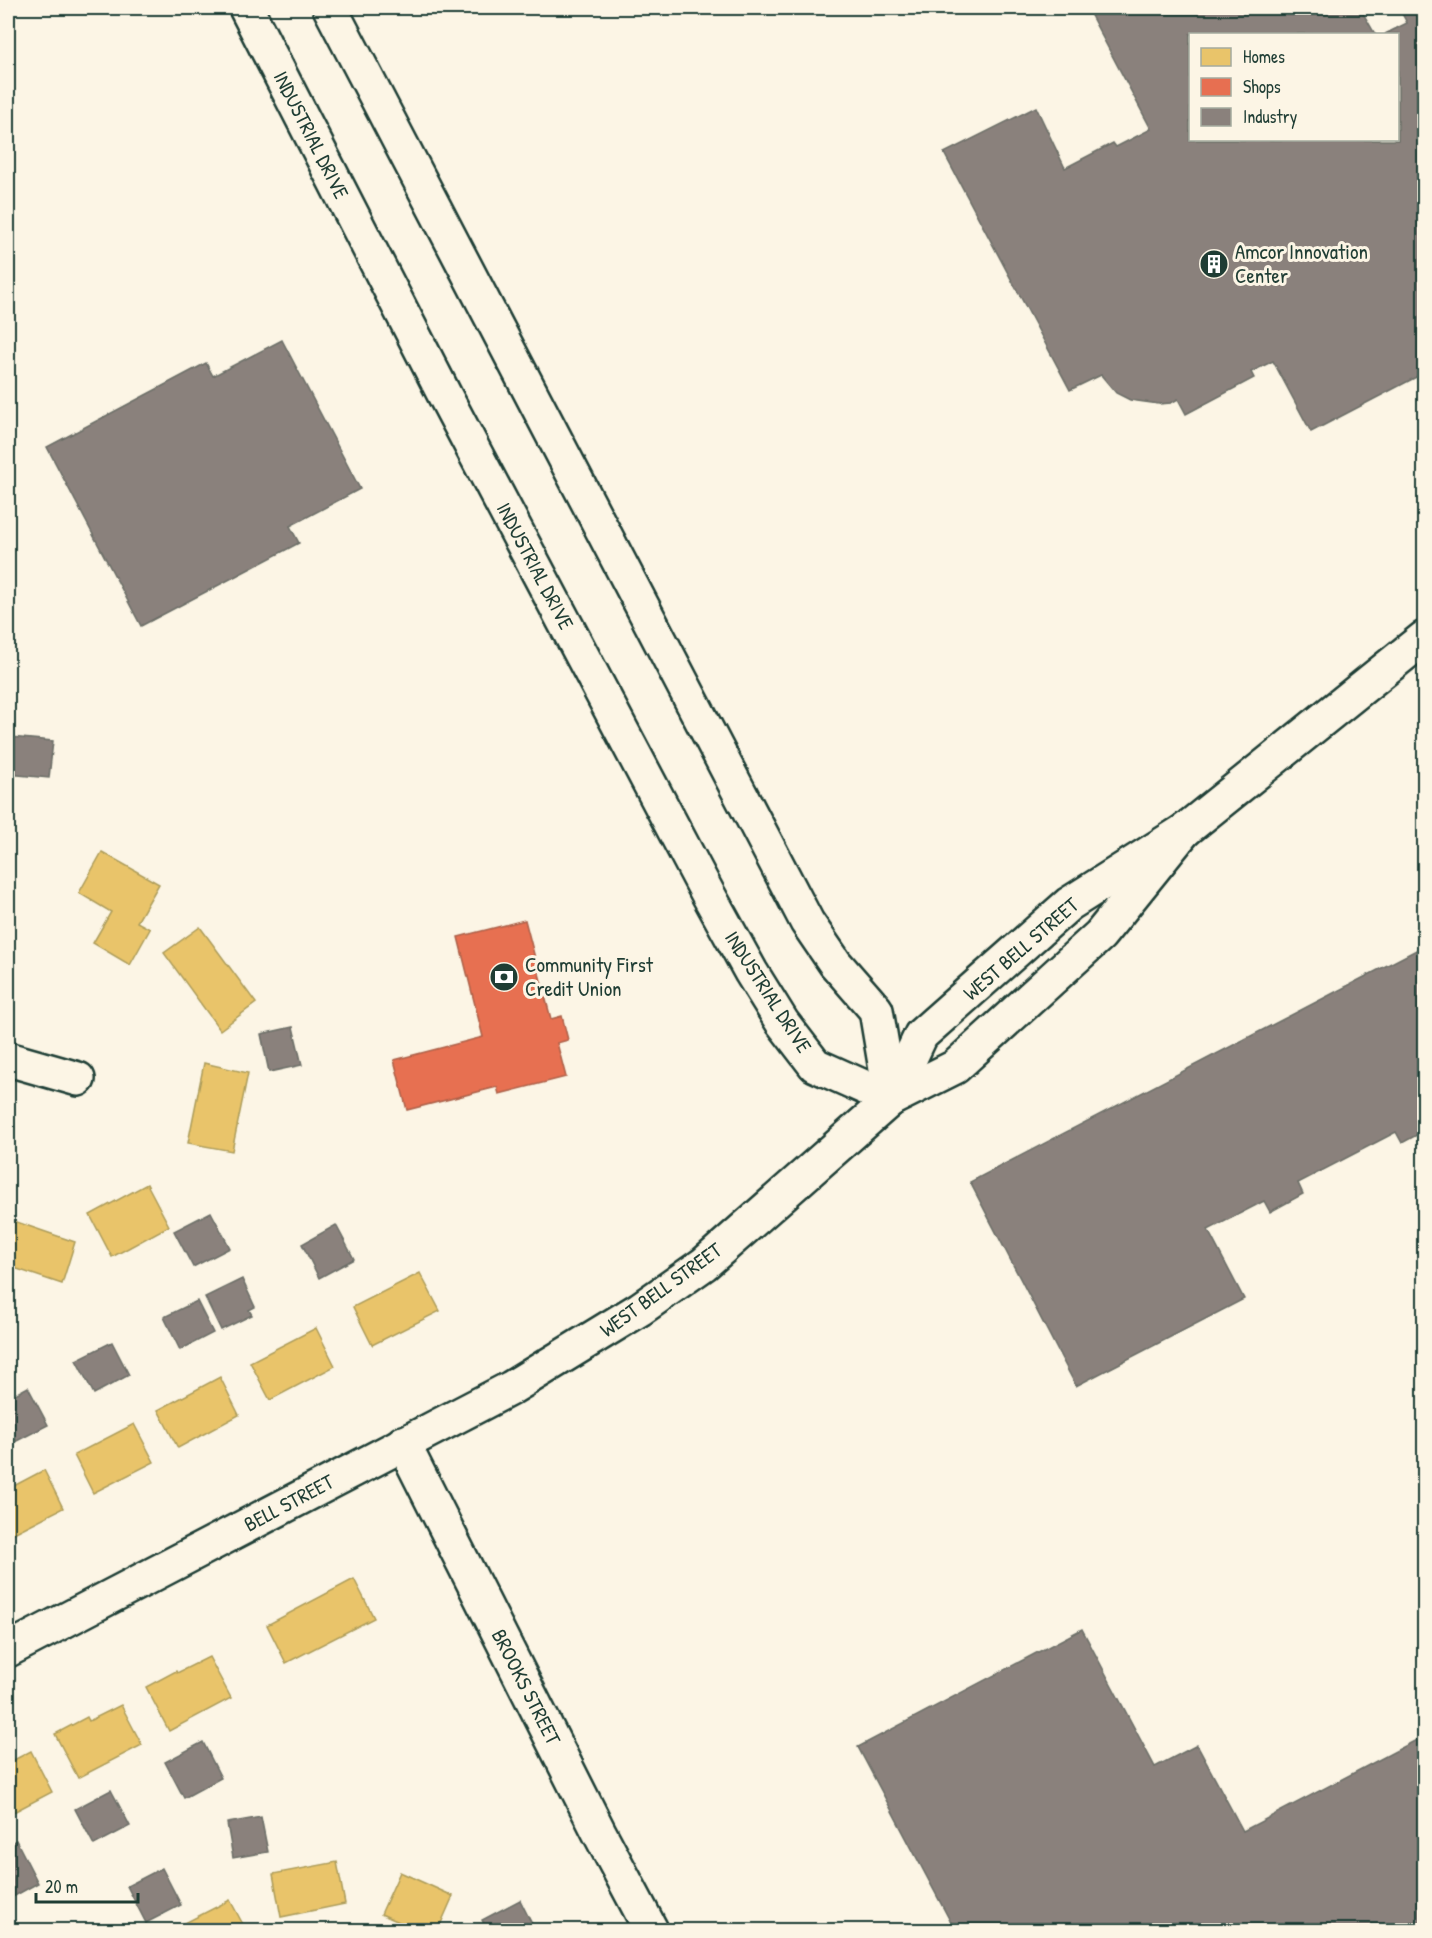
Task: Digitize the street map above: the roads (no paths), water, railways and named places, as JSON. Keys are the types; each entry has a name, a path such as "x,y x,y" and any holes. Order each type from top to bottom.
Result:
{"street":[{"name":"INDUSTRIAL DRIVE","path":"246,8 445,396 751,972 782,1022 815,1065 891,1099"},
{"path":"330,8 807,922 835,963 876,1010 891,1099"},
{"name":"WEST BELL STREET","path":"891,1099 921,1035 1069,904 1184,831 1425,638"},
{"name":"WEST BELL STREET","path":"404,1443 511,1388 576,1350 704,1264 891,1099 955,1067 1100,935 1184,831"},
{"path":"8,1059 78,1079"},
{"name":"BELL STREET","path":"8,1650 404,1443"},
{"name":"BROOKS STREET","path":"404,1443 599,1832 651,1930"}],"place":[{"name":"Amcor Innovation Center","path":"1214,264"},
{"name":"Community First Credit Union","path":"504,977"}]}
